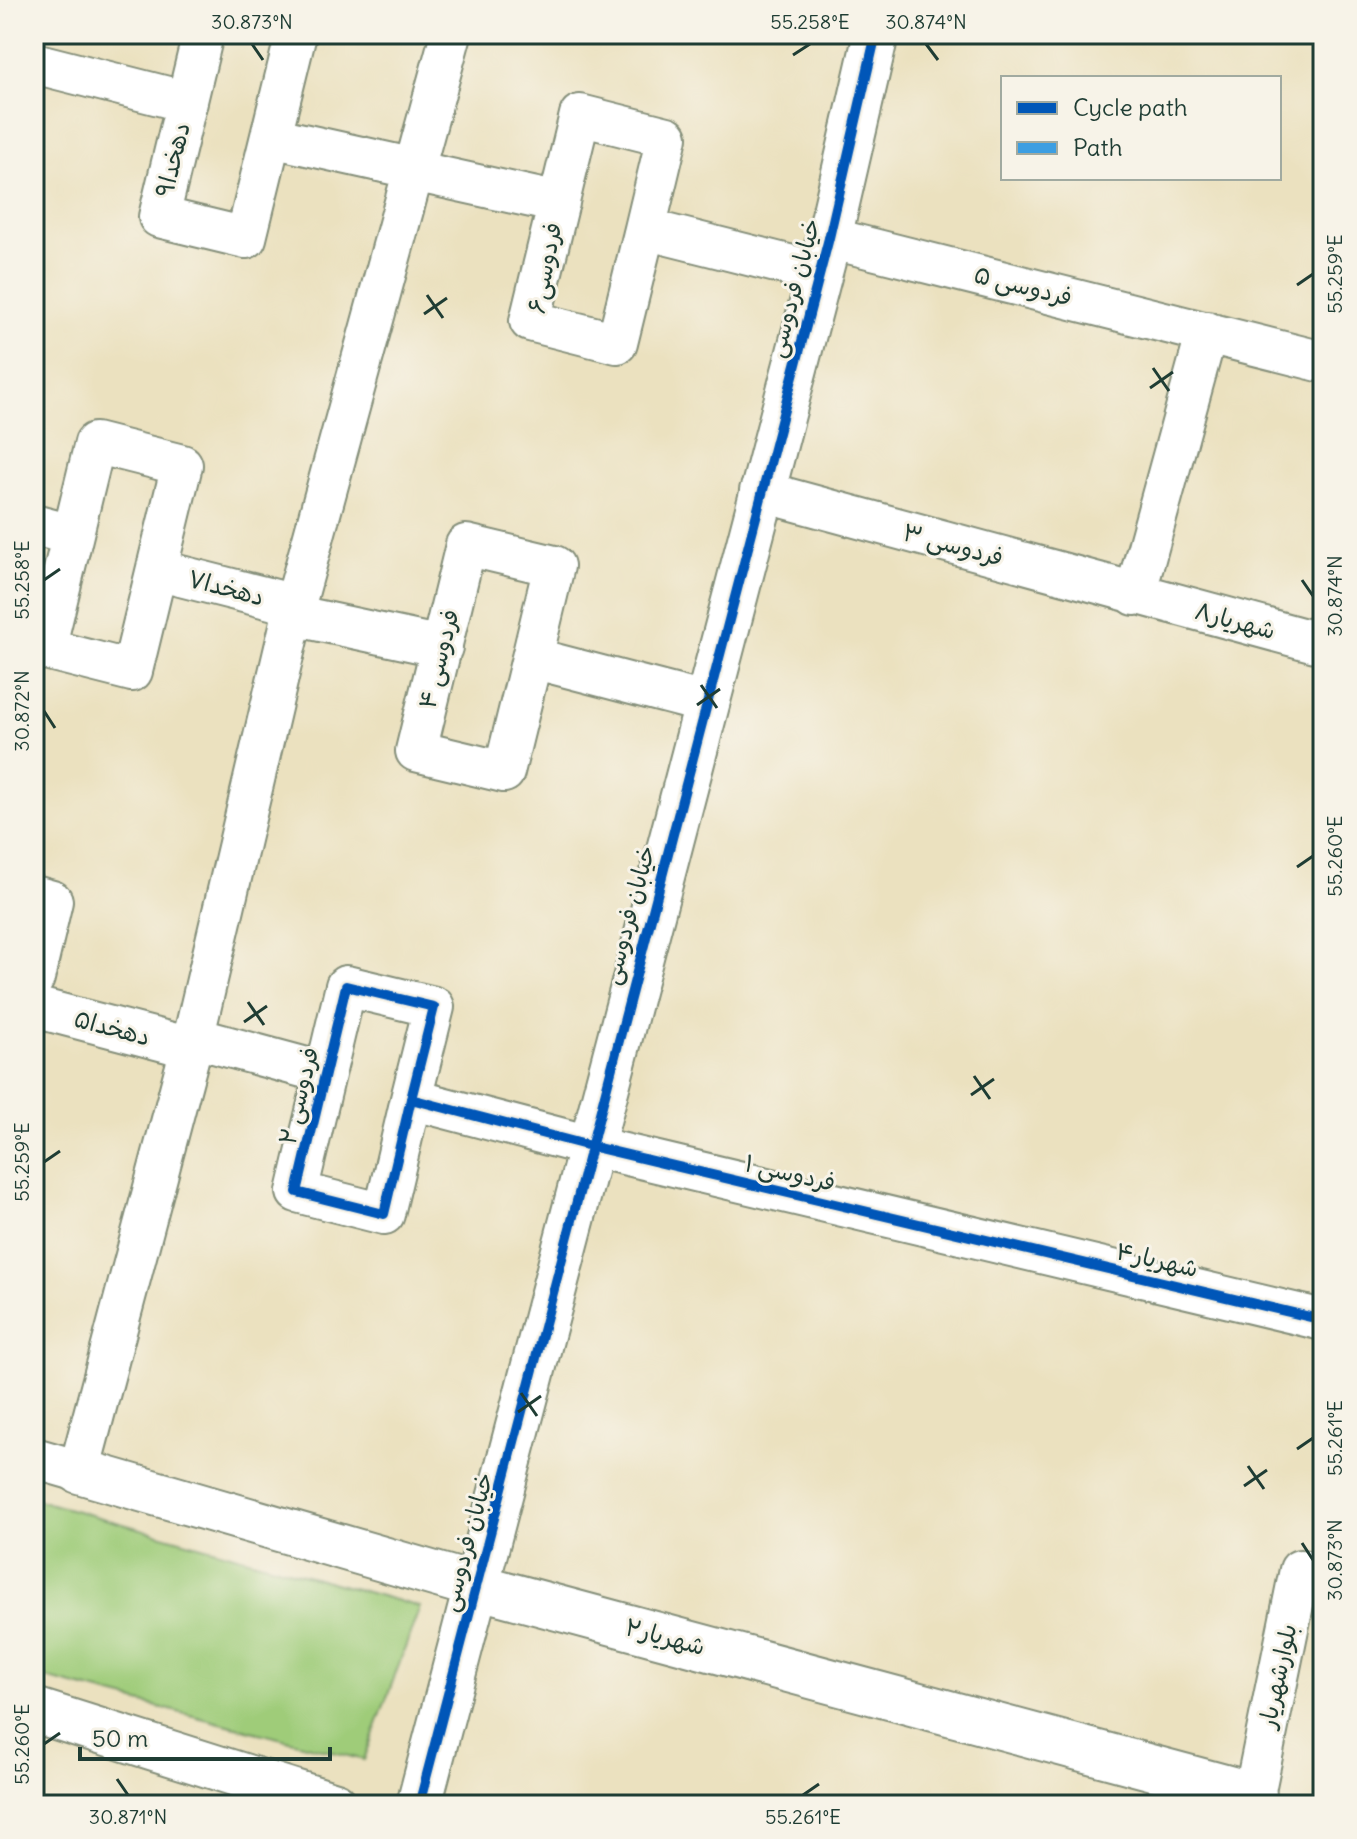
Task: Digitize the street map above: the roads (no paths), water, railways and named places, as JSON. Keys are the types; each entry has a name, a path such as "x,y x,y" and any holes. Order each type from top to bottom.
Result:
{"street":[{"path":"34,61 41,34"},
{"name":"دهخدا۹","path":"203,34 159,217 246,238 296,34"},
{"path":"34,1458 79,1471 197,1044 303,612 423,172 451,34"},
{"name":"خیابان فردوسی","path":"419,1805 824,255 876,34"},
{"name":"دهخدا۹","path":"34,61 187,102"},
{"name":"فردوسی۶","path":"580,115 667,137 645,229 617,343 530,321 580,115"},
{"path":"271,137 423,172"},
{"name":"فردوسی۶","path":"423,172 559,203"},
{"path":"645,229 824,255"},
{"name":"فردوسی ۵","path":"824,255 1212,334 1323,362"},
{"path":"1141,596 1212,334"},
{"name":"دهخدا۷","path":"95,443 182,465 132,671 45,649 72,535 95,443"},
{"name":"فردوسی ۳","path":"760,491 1141,596"},
{"path":"34,525 72,535"},
{"name":"فردوسی ۴","path":"466,545 554,566 532,658 504,772 416,751 466,545"},
{"name":"دهخدا۷","path":"157,570 303,612 442,647"},
{"name":"شهریار۸","path":"1141,596 1323,644"},
{"path":"532,658 705,703"},
{"path":"34,896 52,901 34,978"},
{"name":"فردوسی ۲","path":"346,986 434,1007 411,1099 384,1214 297,1192 346,986"},
{"name":"دهخدا۵","path":"34,1007 325,1073"},
{"path":"411,1099 590,1146"},
{"name":"فردوسی ۱","path":"590,1146 982,1239"},
{"name":"شهریار۴","path":"982,1239 1323,1320"},
{"name":"شهریار۲","path":"79,1471 476,1586 1253,1800"},
{"name":"بلوارشهریار","path":"1253,1800 1300,1570 1323,1574"},
{"path":"34,1710 335,1805"}]}
